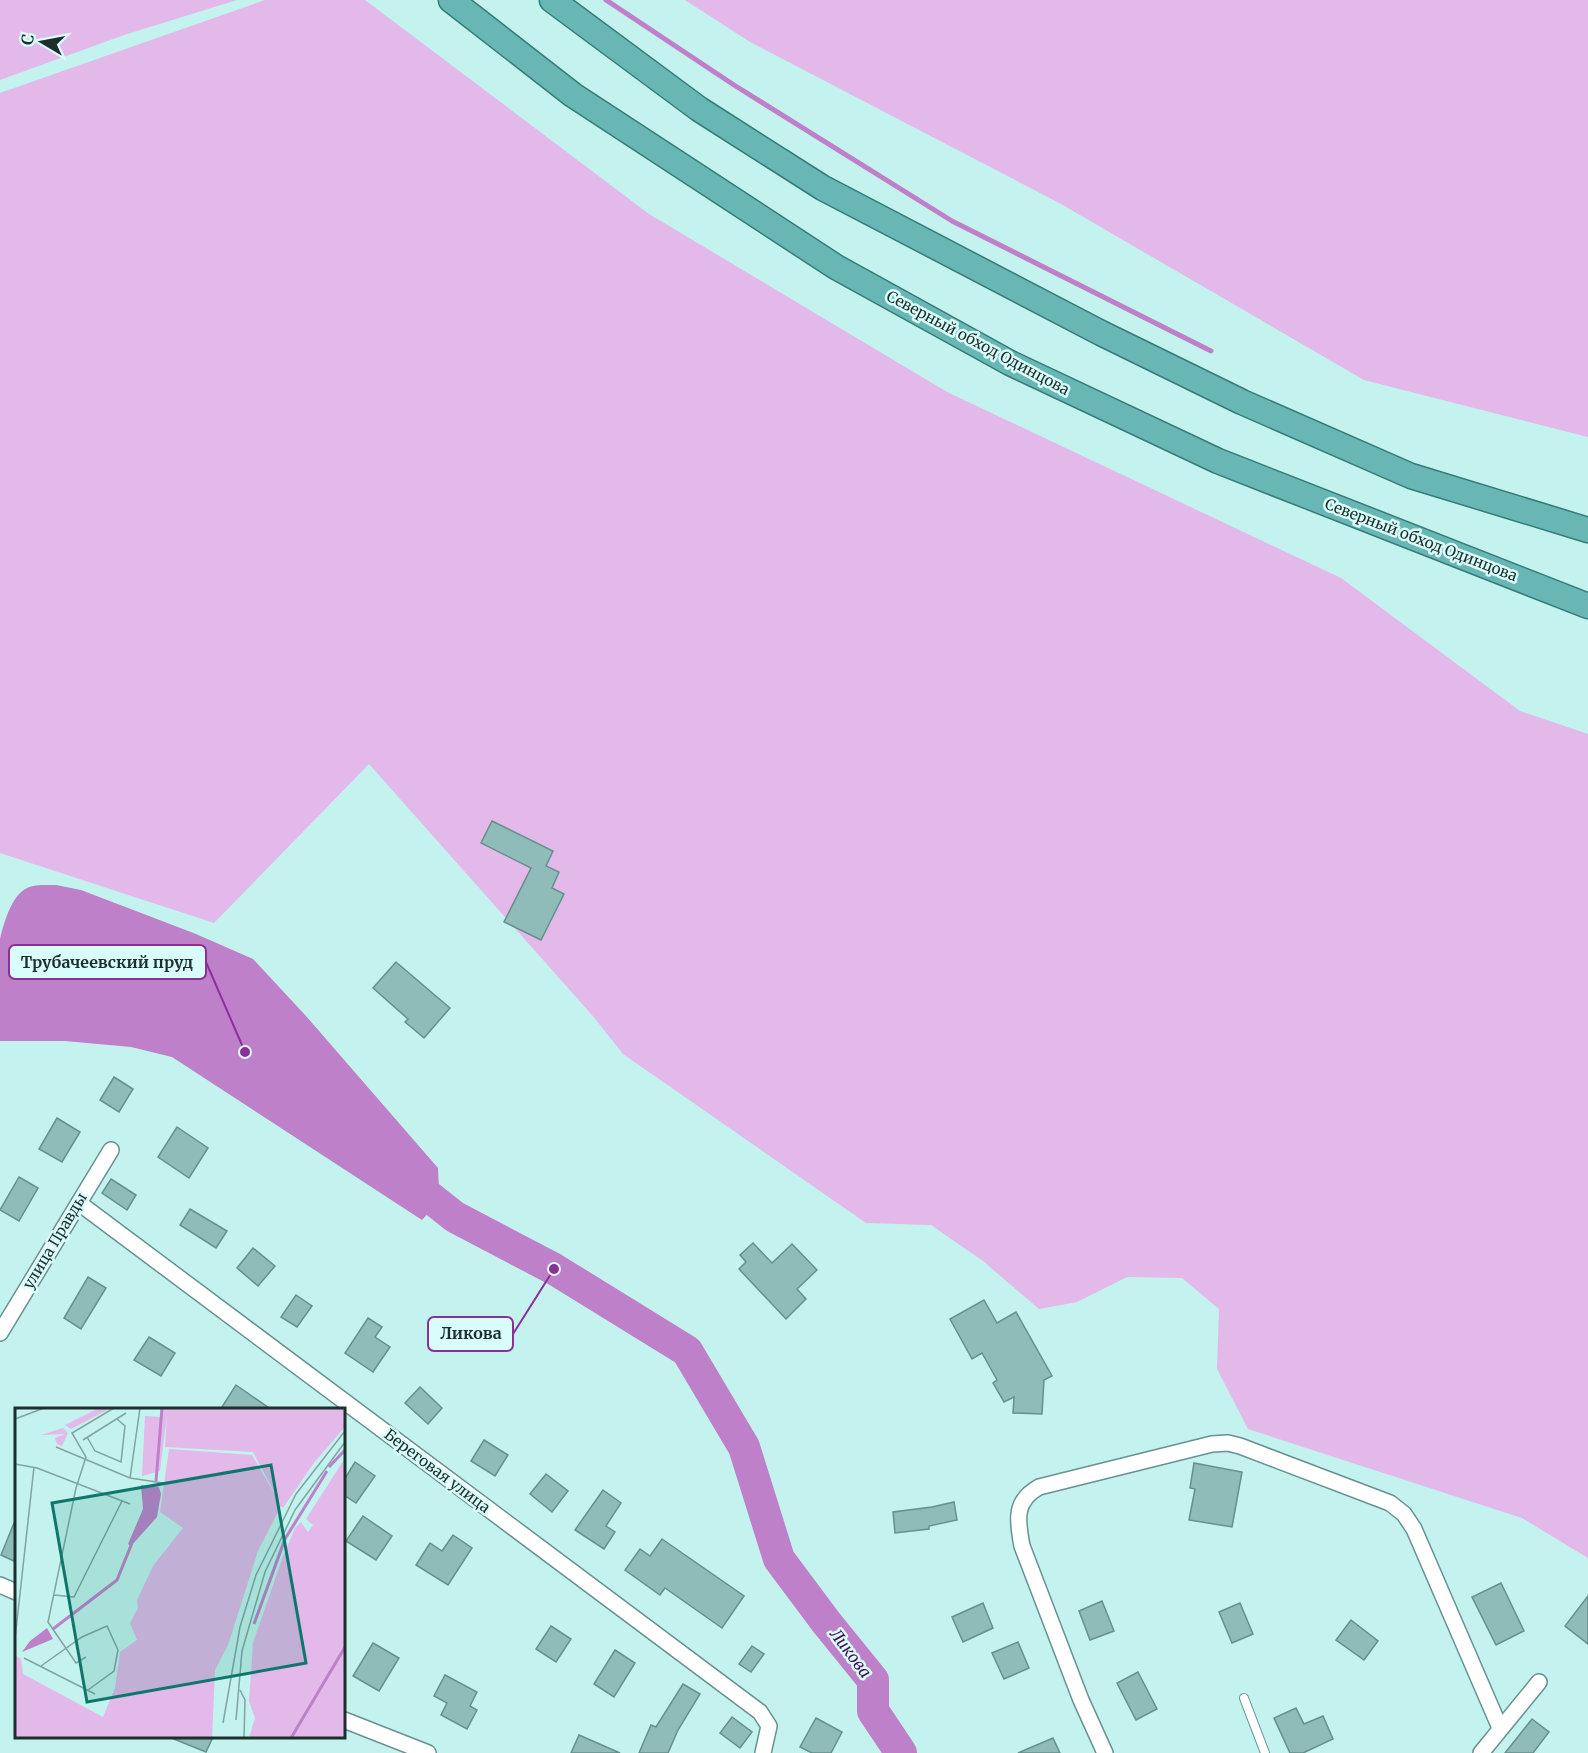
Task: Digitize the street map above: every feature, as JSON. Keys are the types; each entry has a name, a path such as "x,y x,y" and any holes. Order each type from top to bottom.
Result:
{"highway":[{"name":"Северный обход Одинцова","path":"451,0 573,95 826,261 1010,363 1218,461 1588,606"},
{"path":"552,0 699,109 823,188 1091,328 1242,402 1411,476 1588,530"}],"street":[{"name":"улица Правды","path":"0,1333 111,1150"},
{"name":"Береговая улица","path":"79,1203 760,1712 769,1726 763,1753"},
{"path":"1105,1753 1081,1700 1022,1546 1018,1524 1020,1506 1028,1493 1039,1487 1212,1444 1228,1443 1240,1446 1390,1503 1404,1514 1414,1529 1500,1728"},
{"path":"0,1585 15,1592"},
{"path":"1481,1753 1539,1682"},
{"path":"345,1720 428,1753"}],"lane":[{"path":"1244,1698 1265,1753"}],"shaded area":[{"path":"0,0 237,0 124,35 0,80"},
{"path":"265,0 365,0 649,214 947,392 1341,578 1520,711 1588,734 1588,1558 1522,1518 1248,1429 1217,1369 1219,1309 1182,1278 1127,1277 1077,1302 1039,1309 983,1261 931,1225 866,1223 623,1054 592,1015 369,764 214,923 0,853 0,93"},
{"path":"685,0 1588,0 1588,437 1364,380 1061,204 750,42"},
{"path":"37,885 56,885 81,890 196,934 253,959 306,1016 438,1168 438,1197 422,1220 172,1057 131,1047 65,1041 0,1041 0,939 6,918 12,903 27,888"}],"building":[{"path":"492,821 553,851 546,866 559,872 552,888 564,894 541,940 504,922 531,868 481,843"},
{"path":"396,962 450,1008 424,1038 405,1022 408,1019 373,988"},
{"path":"114,1077 133,1089 119,1112 100,1100"},
{"path":"57,1118 80,1132 62,1162 39,1149"},
{"path":"177,1127 208,1148 189,1178 158,1157"},
{"path":"19,1177 38,1188 19,1221 0,1210"},
{"path":"111,1179 136,1195 127,1210 102,1193"},
{"path":"190,1209 227,1231 216,1248 180,1225"},
{"path":"753,1243 772,1263 792,1244 817,1270 797,1289 806,1299 786,1319 739,1269 746,1262 740,1255"},
{"path":"253,1248 275,1266 258,1286 237,1268"},
{"path":"88,1277 106,1288 81,1329 64,1318"},
{"path":"296,1295 312,1306 297,1327 281,1317"},
{"path":"984,1300 997,1323 1016,1312 1052,1376 1044,1380 1042,1414 1013,1413 1014,1397 1004,1402 993,1383 997,1380 982,1353 972,1359 950,1319"},
{"path":"368,1318 382,1327 375,1337 390,1347 373,1372 345,1353"},
{"path":"149,1337 175,1353 161,1376 134,1360"},
{"path":"236,1385 269,1408 221,1408"},
{"path":"420,1387 442,1408 428,1424 405,1403"},
{"path":"484,1440 508,1455 495,1476 471,1461"},
{"path":"355,1462 375,1476 356,1503 345,1496 345,1478"},
{"path":"1194,1463 1242,1472 1232,1527 1189,1520 1195,1489 1190,1488"},
{"path":"546,1474 568,1491 552,1512 530,1494"},
{"path":"603,1490 621,1503 606,1526 615,1532 604,1549 575,1530"},
{"path":"954,1502 957,1520 929,1526 929,1529 895,1533 893,1512"},
{"path":"363,1516 392,1536 376,1560 346,1541"},
{"path":"15,1520 15,1562 1,1555"},
{"path":"453,1535 472,1548 448,1585 416,1565 430,1543 442,1551"},
{"path":"662,1539 744,1596 722,1628 665,1588 660,1595 625,1570 640,1549 650,1556"},
{"path":"1501,1583 1524,1631 1496,1645 1472,1597"},
{"path":"1588,1596 1588,1644 1565,1626"},
{"path":"1102,1601 1114,1631 1090,1640 1079,1611"},
{"path":"983,1603 993,1628 963,1642 952,1617"},
{"path":"1240,1603 1253,1634 1232,1643 1219,1612"},
{"path":"1351,1620 1378,1641 1364,1660 1336,1640"},
{"path":"551,1626 571,1639 556,1662 536,1649"},
{"path":"1018,1642 1029,1668 1004,1679 992,1653"},
{"path":"373,1643 399,1658 379,1691 353,1676"},
{"path":"752,1646 764,1654 751,1672 739,1664"},
{"path":"615,1650 635,1663 614,1697 594,1684"},
{"path":"1138,1672 1157,1709 1136,1720 1117,1683"},
{"path":"445,1675 477,1692 470,1706 477,1710 467,1729 441,1715 447,1703 434,1696"},
{"path":"683,1684 700,1694 678,1730 668,1753 639,1753 651,1725 656,1727"},
{"path":"1296,1708 1304,1724 1323,1716 1333,1739 1303,1753 1290,1753 1274,1718"},
{"path":"732,1717 752,1732 740,1748 720,1733"},
{"path":"816,1718 842,1732 831,1753 812,1753 800,1747"},
{"path":"1532,1719 1549,1732 1533,1753 1505,1753"},
{"path":"579,1735 620,1753 571,1753"},
{"path":"171,1738 213,1738 206,1752"},
{"path":"1053,1738 1060,1753 1018,1753"}],"waterway":[{"path":"606,0 734,85 952,221 1211,351"},
{"name":"Ликова","path":"403,1176 455,1217 554,1269 687,1351 744,1447 779,1559 873,1680 873,1711 901,1753"}],"place":[{"name":"Трубачеевский пруд","path":"245,1052"},
{"name":"Ликова","path":"554,1269"}]}
